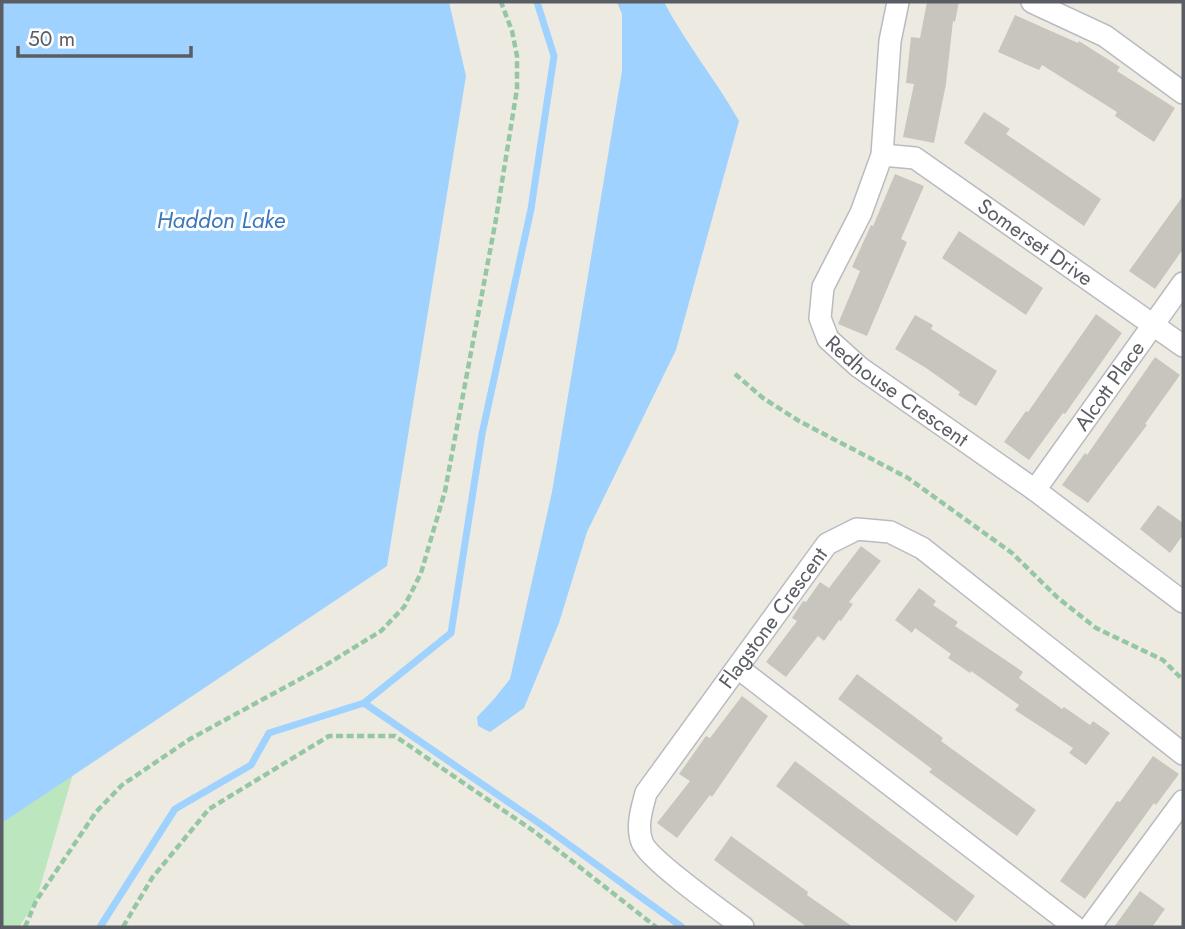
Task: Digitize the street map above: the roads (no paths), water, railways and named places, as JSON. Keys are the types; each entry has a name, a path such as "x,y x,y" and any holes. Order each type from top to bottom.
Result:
{"street":[{"name":"Redhouse Crescent","path":"898,2 890,41 882,155 861,214 823,286 820,318 828,340 859,367 1035,490 1183,602"},
{"path":"1032,2 1105,36 1183,93"},
{"name":"Somerset Drive","path":"882,155 915,158 1154,323 1183,346"},
{"name":"Alcott Place","path":"1035,490 1183,283"},
{"name":"Flagstone Crescent","path":"743,927 665,867 642,844 639,821 646,793 827,544 857,529 890,532 922,548 1183,754"},
{"path":"738,668 1075,927"},
{"path":"1090,927 1183,801"}],"water":[{"name":"Haddon Lake","path":"2,2 449,2 466,76 387,566 2,823"},
{"path":"617,2 664,2 739,121 676,350 587,532 559,623 524,708 490,732 478,726 477,717 510,679 552,492 622,71 622,14"}],"waterway":[{"path":"100,927 175,809 251,765 269,733 364,703 451,633 482,434 531,209 554,56 537,2"},
{"path":"364,703 549,830 682,927"}]}
